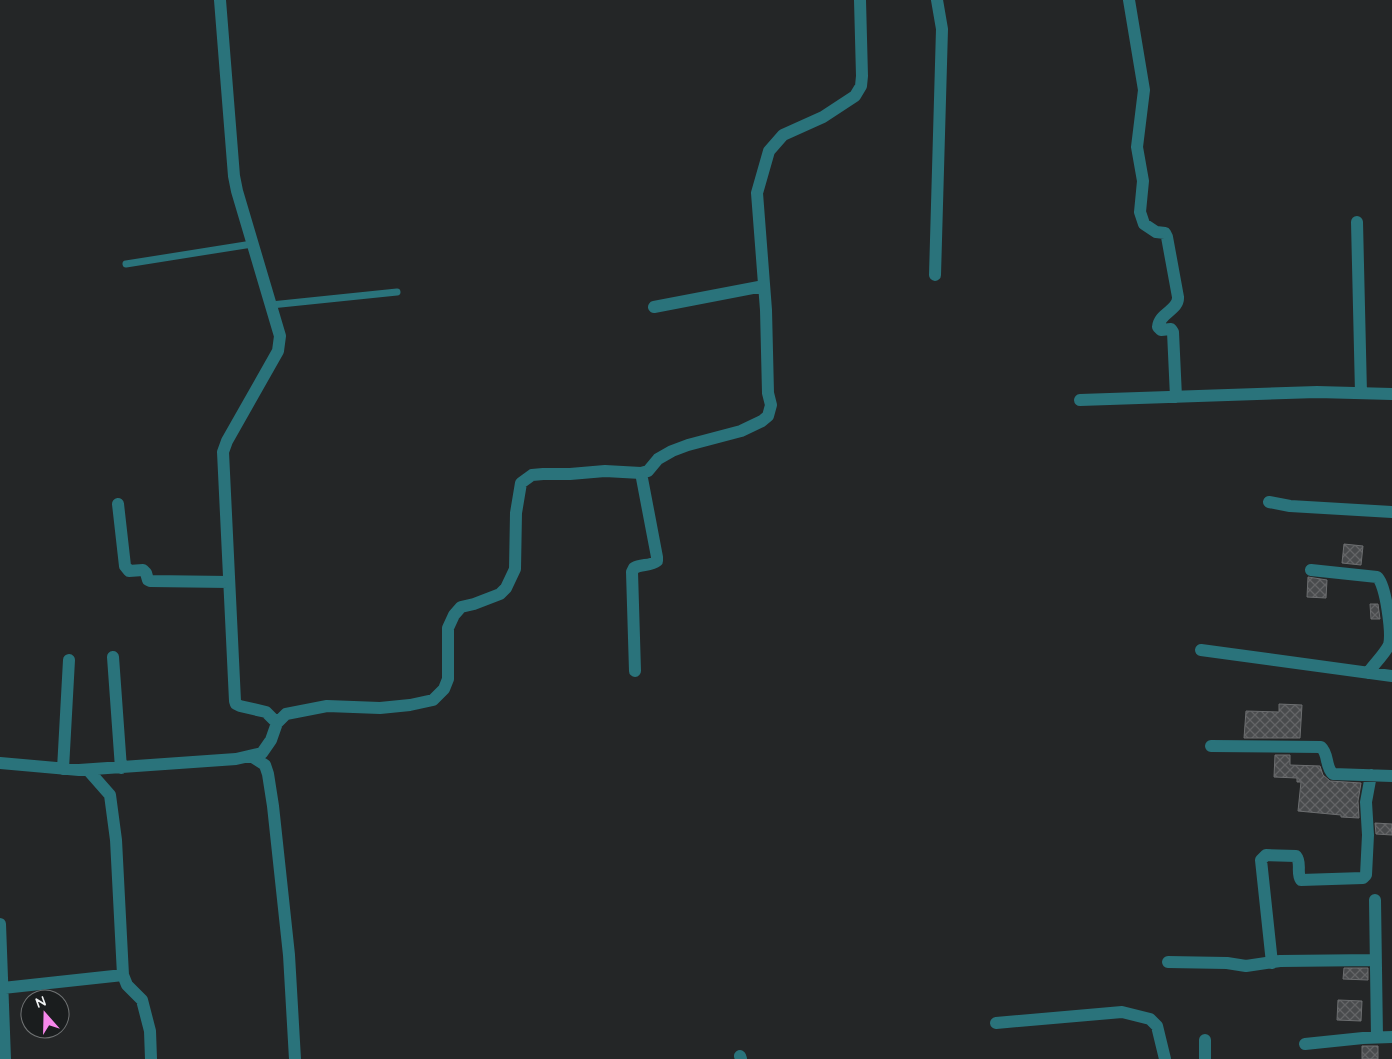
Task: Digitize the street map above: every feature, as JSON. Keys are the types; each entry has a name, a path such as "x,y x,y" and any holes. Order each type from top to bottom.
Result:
{"street":[{"path":"220,0 232,166 237,191 280,336 278,351 227,441 223,452 235,701 240,706 266,712 277,723"},
{"path":"0,763 88,770 236,760 262,753 271,740 277,723 286,714 328,706 380,708 410,705 432,700 444,688 448,679 448,628 454,615 461,607 500,594 506,588 515,568 516,512 521,483 532,475 543,474 605,471 641,473 648,471 658,459 672,451 741,431 768,416 771,405 768,393 764,286 757,193 769,151 783,135 823,116 855,96 861,86 860,0"},
{"path":"935,275 942,29 937,0"},
{"path":"1129,0 1144,90 1137,147 1143,182 1140,212 1144,224 1156,232 1165,233 1167,237 1178,302 1163,316 1158,323 1158,327 1161,330 1171,330 1173,332 1176,397"},
{"path":"1357,222 1361,394"},
{"path":"654,307 764,286"},
{"path":"1080,400 1318,392 1392,394"},
{"path":"636,670 632,572 637,566 654,564 658,557 641,473"},
{"path":"1269,502 1290,506 1392,512"},
{"path":"118,504 126,569 129,571 143,570 150,581 229,582"},
{"path":"1311,570 1377,577 1381,581 1388,607 1390,639 1388,647 1368,673"},
{"path":"1201,650 1392,676"},
{"path":"113,657 121,768"},
{"path":"63,769 69,660"},
{"path":"1210,746 1321,747 1325,753 1330,772 1333,774 1392,776"},
{"path":"251,756 265,765 273,806 289,956 295,1059"},
{"path":"88,770 110,795 116,849 123,975 127,984 142,1000 150,1031 151,1059"},
{"path":"1272,963 1261,860 1266,855 1296,856 1299,860 1299,878 1301,880 1363,878 1366,876 1368,835 1366,802 1371,776"},
{"path":"1375,900 1377,1037"},
{"path":"0,924 5,1059"},
{"path":"1168,962 1227,963 1246,966 1272,963 1376,960"},
{"path":"3,988 123,975"},
{"path":"996,1022 1122,1012 1150,1019 1157,1026 1165,1059"},
{"path":"1305,1044 1392,1037"},
{"path":"1205,1040 1205,1059"}],"lane":[{"path":"126,264 252,244"},
{"path":"271,306 397,292"}],"building":[{"path":"1344,544 1363,546 1361,565 1342,563"},
{"path":"1308,577 1327,580 1326,598 1307,597"},
{"path":"1370,604 1378,604 1380,619 1371,619"},
{"path":"1279,704 1302,705 1300,738 1244,738 1246,711 1279,712"},
{"path":"1275,755 1290,755 1290,765 1320,766 1323,775 1330,781 1361,783 1358,801 1359,818 1298,811 1301,782 1297,782 1297,778 1274,777"},
{"path":"1375,823 1392,824 1392,835 1376,834"},
{"path":"1344,968 1368,968 1368,980 1343,979"},
{"path":"1338,1000 1362,1001 1361,1021 1337,1020"},
{"path":"1362,1046 1378,1046 1378,1059 1362,1059"}]}
